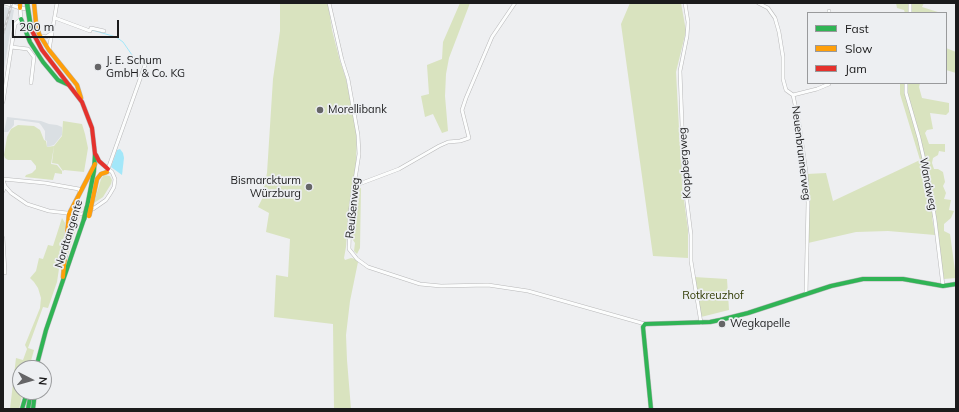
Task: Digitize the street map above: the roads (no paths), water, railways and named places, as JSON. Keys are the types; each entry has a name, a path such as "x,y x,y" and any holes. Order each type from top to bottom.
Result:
{"main road":[{"path":"27,3 31,29 42,50 82,102"},
{"path":"34,3 36,23 39,34 49,50 77,85 82,102"},
{"path":"22,19 30,42 43,62 58,80 70,85"},
{"name":"Nordtangente","path":"38,360 89,207 95,154 92,128 82,102"},
{"path":"80,231 86,224 89,216 89,207 98,179 101,174 108,170 99,161 95,154"},
{"path":"63,283 69,214 95,164"},
{"path":"651,409 644,340 644,324 700,322 724,319 852,280 881,278 903,279 943,286 956,284"},
{"path":"38,360 40,351"}],"street":[{"path":"5,3 34,10"},
{"path":"49,50 57,3"},
{"name":"Reußenweg","path":"330,3 340,53 348,79 358,135 359,154 350,212 349,249 357,259 368,267 420,284 441,286 488,284 528,291 644,324"},
{"path":"354,186 399,169 448,142 460,141 468,138 462,110 466,98 492,37 515,3"},
{"name":"Koppbergweg","path":"685,3 688,22 687,36 680,71 684,178 691,261 700,322"},
{"name":"Neuenbrunnerweg","path":"758,3 768,8 775,18 783,57 783,79 786,90 793,95 806,172 808,203 806,294"},
{"path":"3,102 15,24 22,19 20,6"},
{"path":"55,18 90,29 104,31"},
{"path":"39,34 46,37 52,33"},
{"path":"11,47 32,52 34,57 31,82"},
{"path":"79,190 45,183 3,179 5,186 19,200 34,208 69,214 82,214 100,205 106,200 115,183 114,176 108,170 145,65"},
{"path":"793,95 817,89 829,84"},
{"name":"Wandweg","path":"906,84 906,93 928,177 943,286"},
{"path":"3,191 5,186"},
{"path":"3,238 5,273"}],"water":[{"path":"120,149 124,158 122,175 111,167 117,150"}],"waterway":[{"path":"92,30 116,37 123,42 132,55 144,64"}],"railway":[{"path":"3,34 12,3"}],"place":[{"name":"J. E. Schum GmbH & Co. KG","path":"98,67"},
{"name":"Morellibank","path":"320,110"},
{"name":"Bismarckturm Würzburg","path":"309,187"},
{"name":"Wegkapelle","path":"722,324"}],"park label":[{"name":"Rotkreuzhof","path":"713,296"}]}
